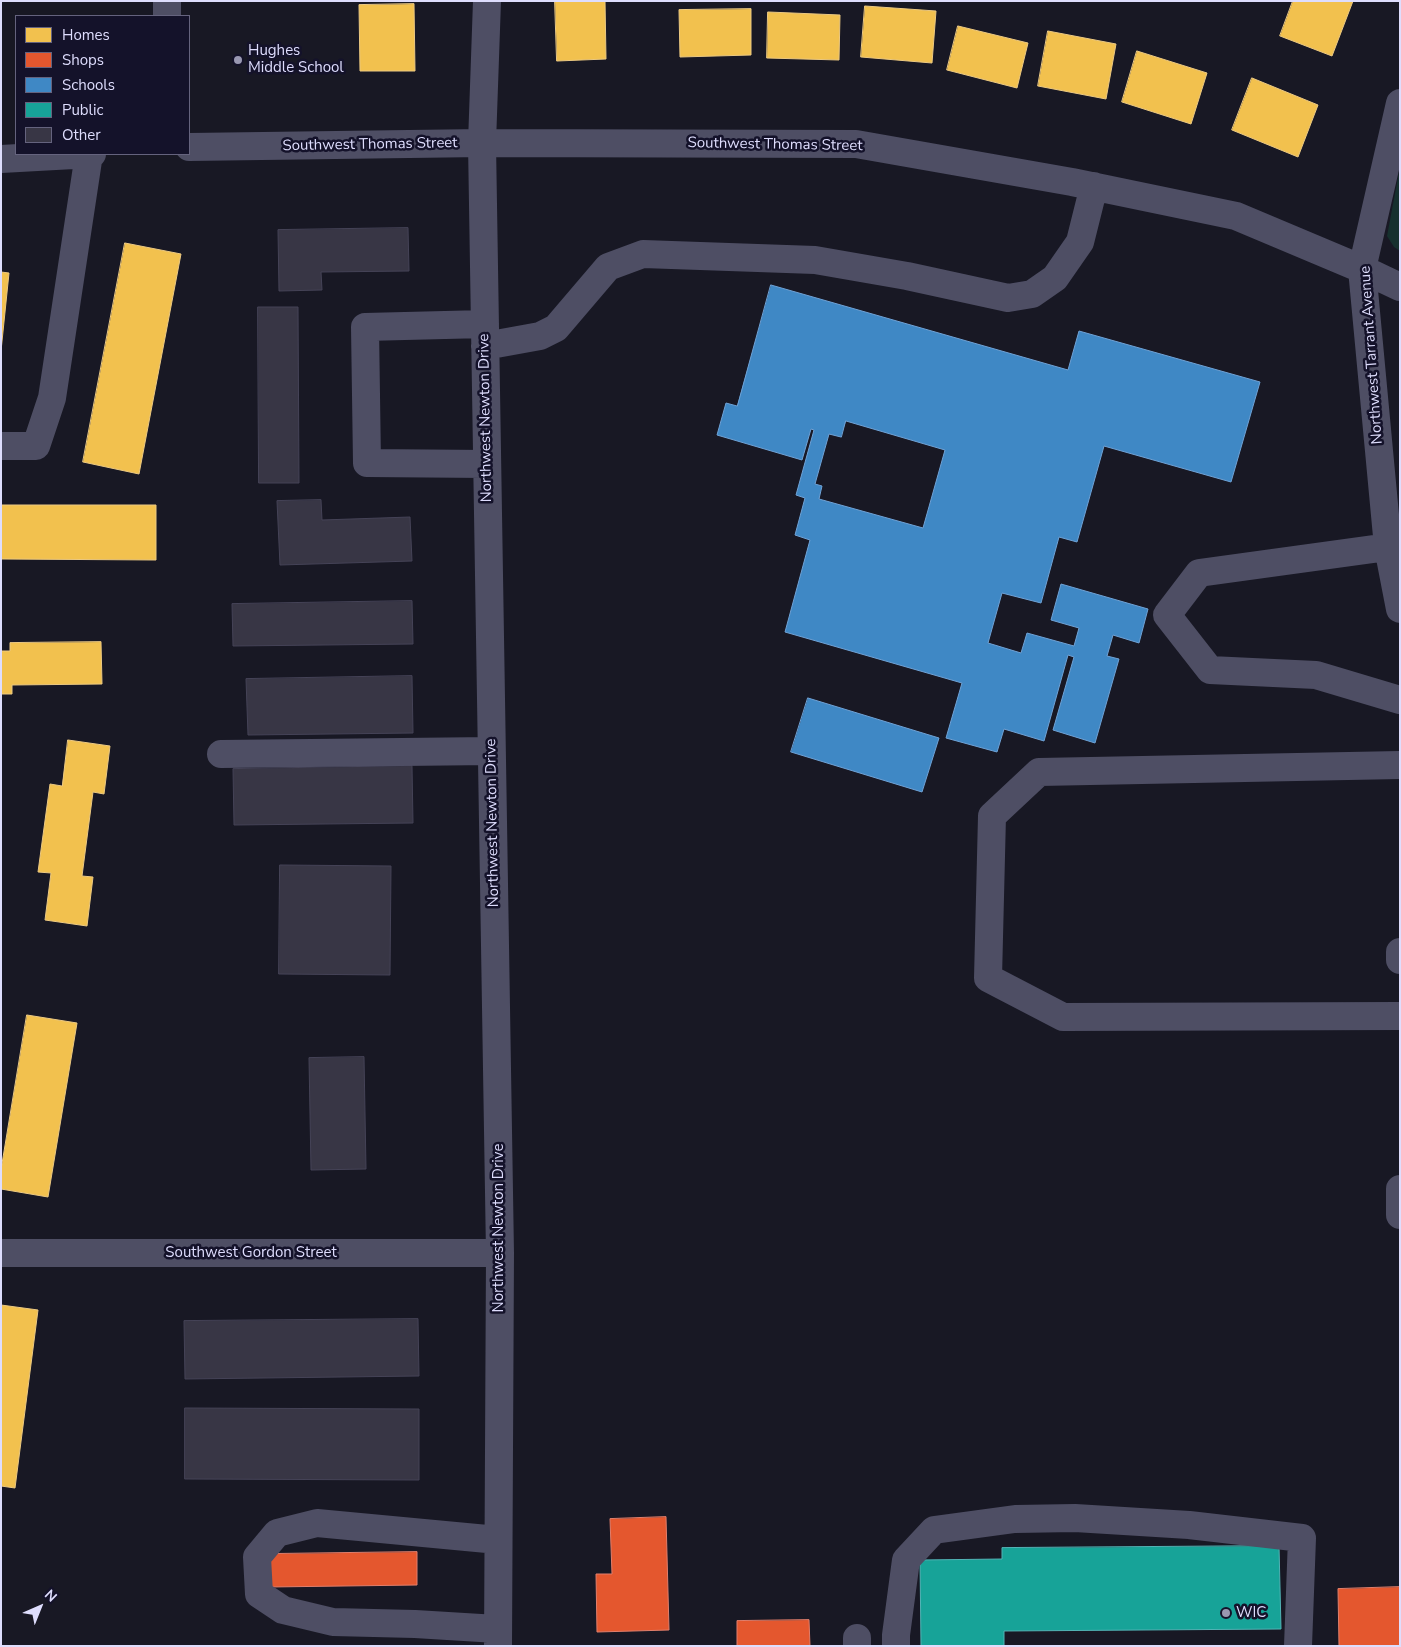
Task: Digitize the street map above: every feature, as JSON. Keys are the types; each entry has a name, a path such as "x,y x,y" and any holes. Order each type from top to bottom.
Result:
{"street":[{"path":"167,1 167,15"},
{"name":"Northwest Newton Drive","path":"487,1 482,143 500,1253 498,1637"},
{"name":"Northwest Tarrant Avenue","path":"1400,103 1362,269 1388,547 1400,609"},
{"name":"Southwest Thomas Street","path":"190,147 482,143 856,144 1094,186 1236,216 1400,287"},
{"path":"1,158 68,155"},
{"path":"1,446 36,446 52,398 91,155"},
{"path":"487,464 367,463 365,327 485,335 540,336 556,328 608,267 643,254 815,260 907,276 1008,298 1032,294 1055,278 1080,242 1094,186"},
{"path":"1388,547 1199,573 1167,615 1210,670 1316,675 1400,700"},
{"path":"221,754 492,751"},
{"path":"1400,765 1039,772 992,816 988,978 1063,1017 1400,1016"},
{"path":"1400,952 1400,960"},
{"path":"1400,1189 1400,1215"},
{"name":"Southwest Gordon Street","path":"1,1253 500,1253"},
{"path":"896,1646 906,1560 934,1530 1015,1519 1074,1518 1189,1525 1302,1538 1298,1646"},
{"path":"498,1540 317,1523 277,1533 257,1557 259,1594 283,1610 333,1622 415,1624 498,1637"}],"green space":[{"path":"1400,167 1400,251 1394,247 1387,236"}],"building: Homes":[{"path":"555,1 605,1 606,59 557,61"},
{"path":"1293,1 1353,1 1332,56 1280,36"},
{"path":"414,4 415,71 360,71 359,5"},
{"path":"865,6 936,11 932,63 861,57"},
{"path":"751,9 751,55 680,57 679,10"},
{"path":"768,12 840,15 839,60 767,58"},
{"path":"958,26 1028,43 1017,88 947,70"},
{"path":"1048,31 1116,44 1106,99 1038,86"},
{"path":"1137,51 1207,73 1191,124 1122,102"},
{"path":"1252,78 1318,105 1298,157 1232,130"},
{"path":"125,243 181,254 139,474 83,462"},
{"path":"1,272 9,273 1,351"},
{"path":"1,505 156,505 156,560 1,559"},
{"path":"101,642 102,684 12,685 12,694 1,694 1,651 10,651 10,643"},
{"path":"68,740 110,746 104,794 93,792 82,876 93,877 87,926 45,920 51,873 38,872 50,784 62,786"},
{"path":"27,1015 77,1023 48,1197 1,1189 1,1170"},
{"path":"1,1305 38,1310 15,1488 1,1486"}],"building: Shops":[{"path":"666,1517 669,1630 597,1632 596,1574 612,1574 610,1519"},
{"path":"417,1552 417,1585 270,1587 269,1554"},
{"path":"1400,1587 1400,1646 1339,1646 1338,1589"},
{"path":"809,1620 810,1646 737,1646 737,1621"}],"building: Schools":[{"path":"771,285 1068,370 1079,331 1260,382 1231,482 1104,446 1077,542 1059,537 1041,603 1002,593 988,643 1021,653 1027,633 1074,646 1079,628 1051,620 1061,584 1148,609 1139,643 1113,635 1107,656 1119,659 1095,743 1053,730 1074,657 1068,655 1044,741 1004,729 997,752 946,738 962,683 785,632 810,540 795,535 805,498 796,495 814,430 811,429 802,460 717,435 726,403 737,406","holes":["846,421 945,450 923,528 819,499 822,486 815,484 829,434 841,437"]},
{"path":"808,698 939,738 922,792 791,752"}],"building: Public":[{"path":"1279,1546 1281,1629 1004,1631 1004,1646 921,1646 920,1560 1002,1559 1002,1548"}],"building: Other":[{"path":"408,228 409,271 321,272 322,290 279,291 278,230"},
{"path":"258,307 298,307 299,483 259,483"},
{"path":"321,500 322,520 410,517 412,561 280,565 277,501"},
{"path":"412,601 413,644 233,646 232,604"},
{"path":"412,676 413,733 248,735 246,679"},
{"path":"412,766 413,823 234,825 233,769"},
{"path":"280,865 391,866 390,975 279,974"},
{"path":"364,1057 366,1169 311,1170 309,1058"},
{"path":"418,1319 419,1376 185,1379 184,1321"},
{"path":"185,1408 419,1409 419,1480 185,1479"}],"place":[{"name":"Hughes Middle School","path":"238,60"},
{"name":"WIC","path":"1226,1613"}]}
